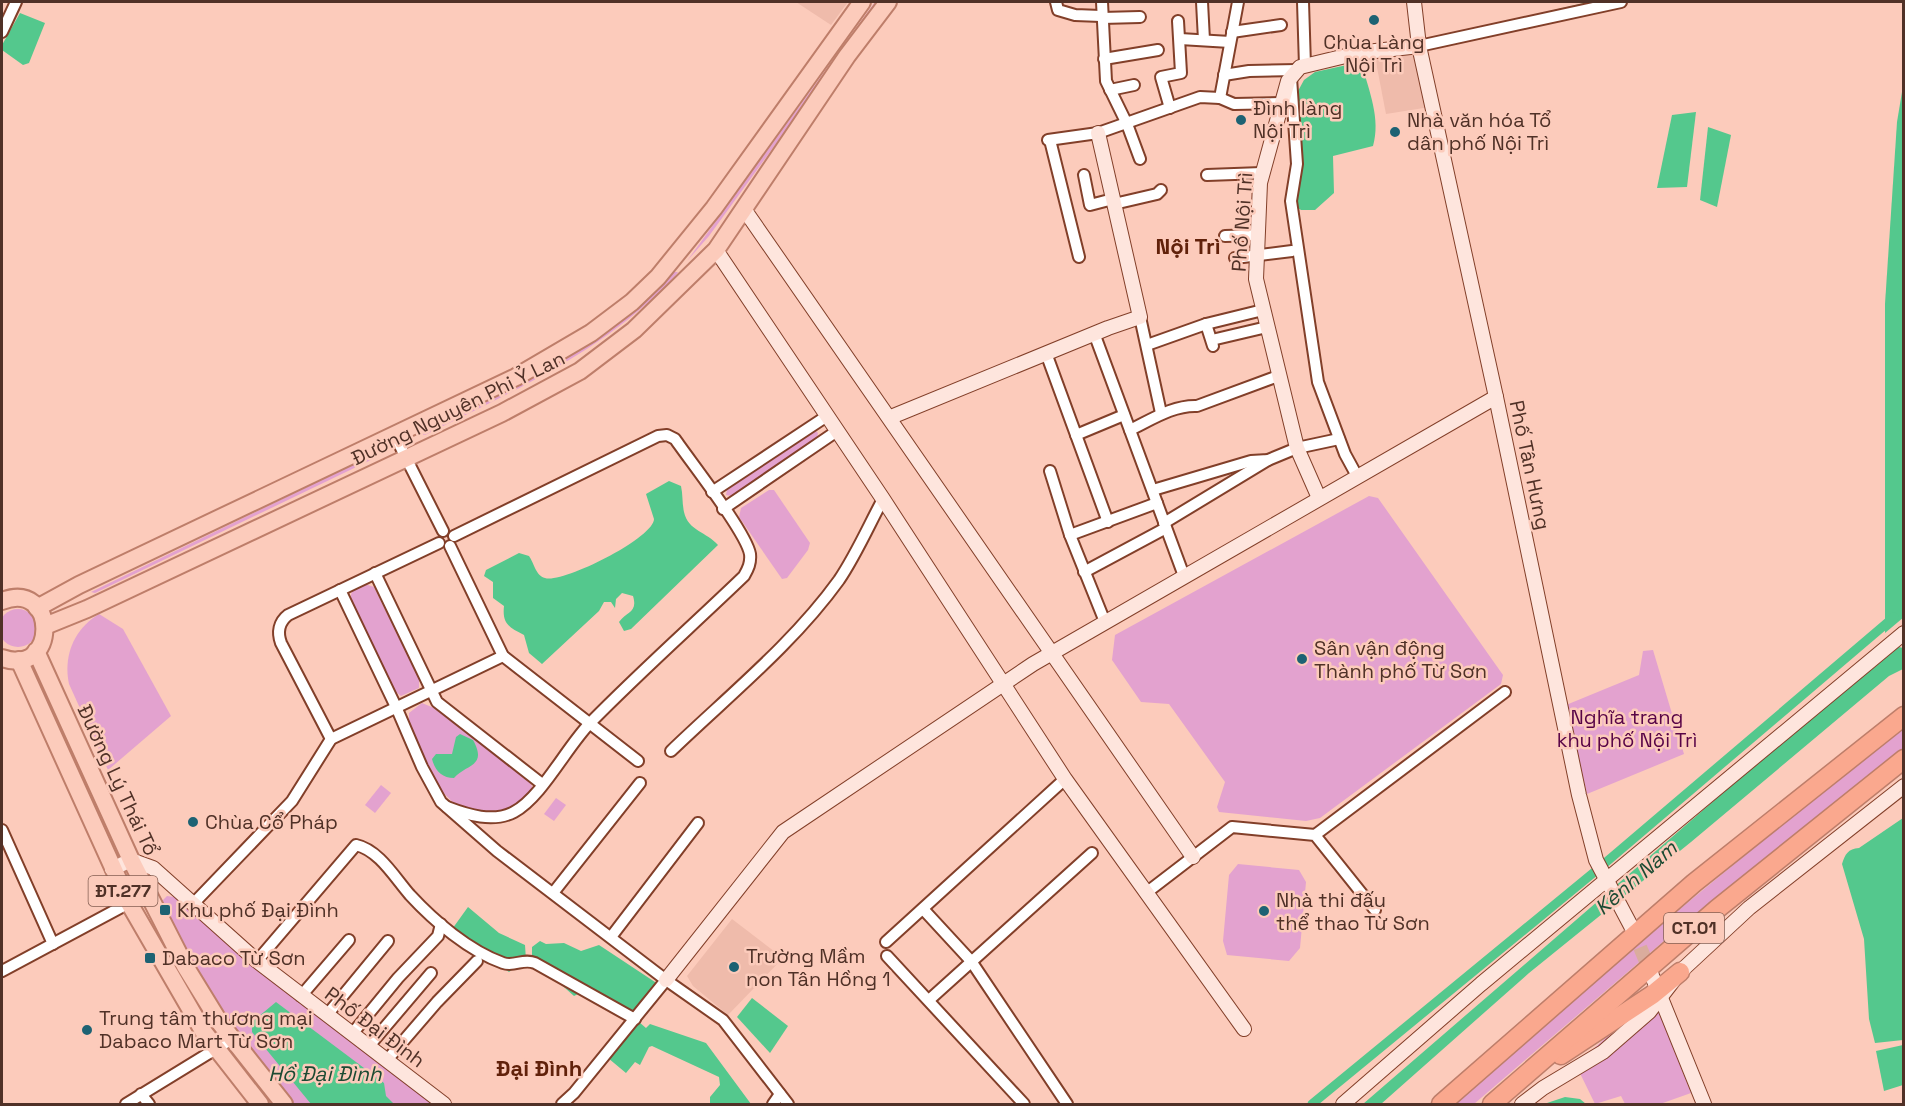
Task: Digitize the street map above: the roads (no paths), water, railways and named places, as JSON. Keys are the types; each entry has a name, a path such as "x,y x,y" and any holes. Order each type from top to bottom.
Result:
{"highway":[{"name":"CT.01","path":"1441,1104 1695,883 1904,716"},
{"name":"CT.01","path":"1491,1104 1717,909 1904,759"},
{"path":"1499,1104 1554,1059 1659,994 1680,972"}],"main road":[{"name":"Đường Nguyên Phi Ỷ Lan","path":"38,608 79,585 260,501 540,364 591,333 638,297 714,208 862,2"},
{"name":"Đường Nguyên Phi Ỷ Lan","path":"45,626 87,609 502,413 580,371 634,330 716,250 846,56 888,2"},
{"path":"2,583 6,599 23,599 38,608 45,626 44,638 36,651 19,660 2,658"},
{"name":"Đường Lý Thái Tổ","path":"36,651 131,860 185,966 232,1039 284,1104"},
{"name":"Đường Lý Thái Tổ","path":"19,660 129,903 173,982 216,1049 260,1104"}],"street":[{"path":"2,32 16,2"},
{"path":"1056,2 1058,10 1069,14 1140,17"},
{"path":"1102,2 1104,59 1110,90 1127,124 1140,159"},
{"path":"1202,2 1204,40"},
{"path":"1220,98 1238,2"},
{"path":"1303,2 1298,71 1297,164 1291,201 1318,382 1339,439 1357,476"},
{"name":"Phố Tân Hưng","path":"1414,2 1419,46 1580,795 1596,860 1605,881 1632,928"},
{"path":"1224,75 1249,71 1298,71 1359,53 1419,46 1621,2"},
{"path":"1170,108 1161,77 1181,73 1178,21"},
{"path":"1180,39 1204,40 1231,37 1281,25"},
{"path":"1104,59 1158,50"},
{"name":"Phố Nội Trì","path":"1298,71 1282,103 1263,173 1255,256 1256,279 1297,448 1319,498"},
{"path":"1110,90 1134,85"},
{"path":"1079,257 1049,140 1098,133 1200,97 1220,98 1234,104 1282,103"},
{"path":"1098,133 1161,413"},
{"path":"1207,175 1263,173"},
{"path":"1084,175 1090,205 1157,194 1161,190"},
{"path":"744,209 891,417 1193,857"},
{"path":"1225,236 1257,235"},
{"path":"716,250 883,499 1065,779 1244,1029"},
{"path":"1235,258 1292,251"},
{"path":"1147,345 1206,324 1263,310"},
{"path":"891,417 1094,333 1140,317"},
{"path":"1206,324 1215,343 1267,327"},
{"path":"1094,333 1184,576"},
{"path":"1046,353 1108,522"},
{"path":"1130,430 1161,413 1197,406 1278,376"},
{"path":"562,1104 666,980 783,831 1052,653 1496,397"},
{"path":"1076,435 1124,415"},
{"path":"712,492 827,416"},
{"path":"723,509 837,431"},
{"path":"394,434 443,531 448,531 448,542 503,656 638,761"},
{"path":"331,739 286,653 279,633 282,622 288,615 375,573 448,542 662,435 675,439 747,545 749,567 744,576 589,723 527,803 513,813 488,817 447,807"},
{"path":"1084,572 1165,525 1268,460 1297,448 1339,439"},
{"path":"1153,490 1251,461 1268,460"},
{"path":"1050,471 1070,534 1105,622"},
{"path":"670,751 782,645 818,606 840,579 883,499"},
{"path":"1070,534 1157,503"},
{"path":"375,573 431,692 453,716 542,784"},
{"path":"340,590 422,767 436,794 447,807 553,893 666,980 723,1020 788,1104"},
{"path":"1343,1104 1605,881 1904,633"},
{"path":"193,904 292,801 331,739 503,656"},
{"path":"1146,893 1227,828 1315,836 1504,692"},
{"path":"886,942 1065,779"},
{"path":"553,893 640,783"},
{"path":"1680,972 1749,908 1904,786"},
{"path":"488,817 485,829 489,843"},
{"path":"611,937 698,823"},
{"path":"2,830 53,944"},
{"path":"1315,836 1375,910"},
{"path":"257,961 356,845 362,846 380,860 411,896 441,924 503,963 529,960 634,1019"},
{"path":"929,1000 1092,853"},
{"path":"112,869 131,860"},
{"name":"Phố Đại Đình","path":"131,860 153,868 257,961 444,1104"},
{"path":"2,971 129,903"},
{"path":"923,909 970,961 1067,1104"},
{"path":"352,1034 398,978 438,936 441,924"},
{"path":"302,996 349,940"},
{"path":"327,1015 388,941"},
{"path":"887,956 1024,1104"},
{"path":"387,1060 437,1002 477,961"},
{"path":"1650,971 1704,1104"},
{"path":"369,1046 431,973"},
{"path":"1522,1104 1543,1088 1603,1052 1649,1012 1659,994"},
{"path":"126,1104 232,1039"},
{"path":"141,1094 149,1104"},
{"path":"773,1104 780,1095"}],"water":[{"path":"20,13 45,23 29,63 23,65 2,50 2,45"},
{"path":"1347,65 1362,65 1375,115 1373,146 1333,156 1334,193 1315,210 1301,210 1295,206 1301,161 1298,91 1304,80 1315,72"},
{"path":"1903,86 1904,617 1885,633 1885,304 1897,122"},
{"path":"1696,112 1687,187 1657,188 1672,115"},
{"path":"1708,127 1731,135 1717,207 1700,200"},
{"path":"669,481 681,486 684,512 689,523 718,545 631,629 624,631 619,622 633,609 633,596 622,593 616,599 615,608 611,602 604,602 599,611 542,664 529,653 524,635 505,621 504,606 493,598 493,582 484,576 486,570 519,553 529,556 542,577 555,578 606,558 624,548 650,527 654,519 646,494"},
{"name":"Kênh Nam","path":"1899,647 1903,648 1903,669 1889,676 1691,842 1529,973 1381,1104 1363,1104 1753,767"},
{"path":"460,734 473,740 477,749 477,760 454,778 446,777 437,770 432,759 436,754 452,754 456,737"},
{"path":"1903,818 1903,1040 1875,1043 1869,1019 1864,939 1842,864 1850,851 1859,848"},
{"path":"468,907 499,933 525,945 526,960 509,972 450,932"},
{"path":"540,941 546,944 564,943 581,951 599,945 658,984 631,1016 582,992 574,996 556,980 532,968 532,947"},
{"path":"752,998 788,1026 770,1053 737,1017"},
{"name":"Hồ Đại Đình","path":"276,1002 384,1083 386,1096 394,1104 311,1104 252,1032 252,1022"},
{"path":"639,1022 646,1028 650,1024 706,1043 751,1104 710,1104 710,1097 720,1085 719,1077 652,1046 649,1047 640,1065 635,1062 626,1073 608,1058"},
{"path":"1903,1045 1903,1085 1884,1091 1876,1051"},
{"path":"1565,1097 1580,1099 1586,1104 1544,1104"}],"waterway":[{"path":"1507,22 1593,2"},
{"path":"1312,1104 1598,869 1894,617"}],"tunnel":[{"path":"1632,928 1650,971"}],"place":[{"name":"Chùa Làng Nội Trì","path":"1374,20"},
{"name":"Đình làng Nội Trì","path":"1241,120"},
{"name":"Nhà văn hóa Tổ dân phố Nội Trì","path":"1395,132"},
{"name":"Sân vận động Thành phố Từ Sơn","path":"1302,659"},
{"name":"Chùa Cổ Pháp","path":"193,822"},
{"name":"Khu phố Đại Đình","path":"165,910"},
{"name":"Nhà thi đấu thể thao Từ Sơn","path":"1264,911"},
{"name":"Dabaco Từ Sơn","path":"150,958"},
{"name":"Trường Mầm non Tân Hồng 1","path":"734,967"},
{"name":"Trung tâm thương mại Dabaco Mart Từ Sơn","path":"87,1030"}],"district":[{"name":"Nội Trì","path":"1188,246"},
{"name":"Đại Đình","path":"539,1068"}],"park label":[{"name":"Nghĩa trang khu phố Nội Trì","path":"1627,728"}]}
